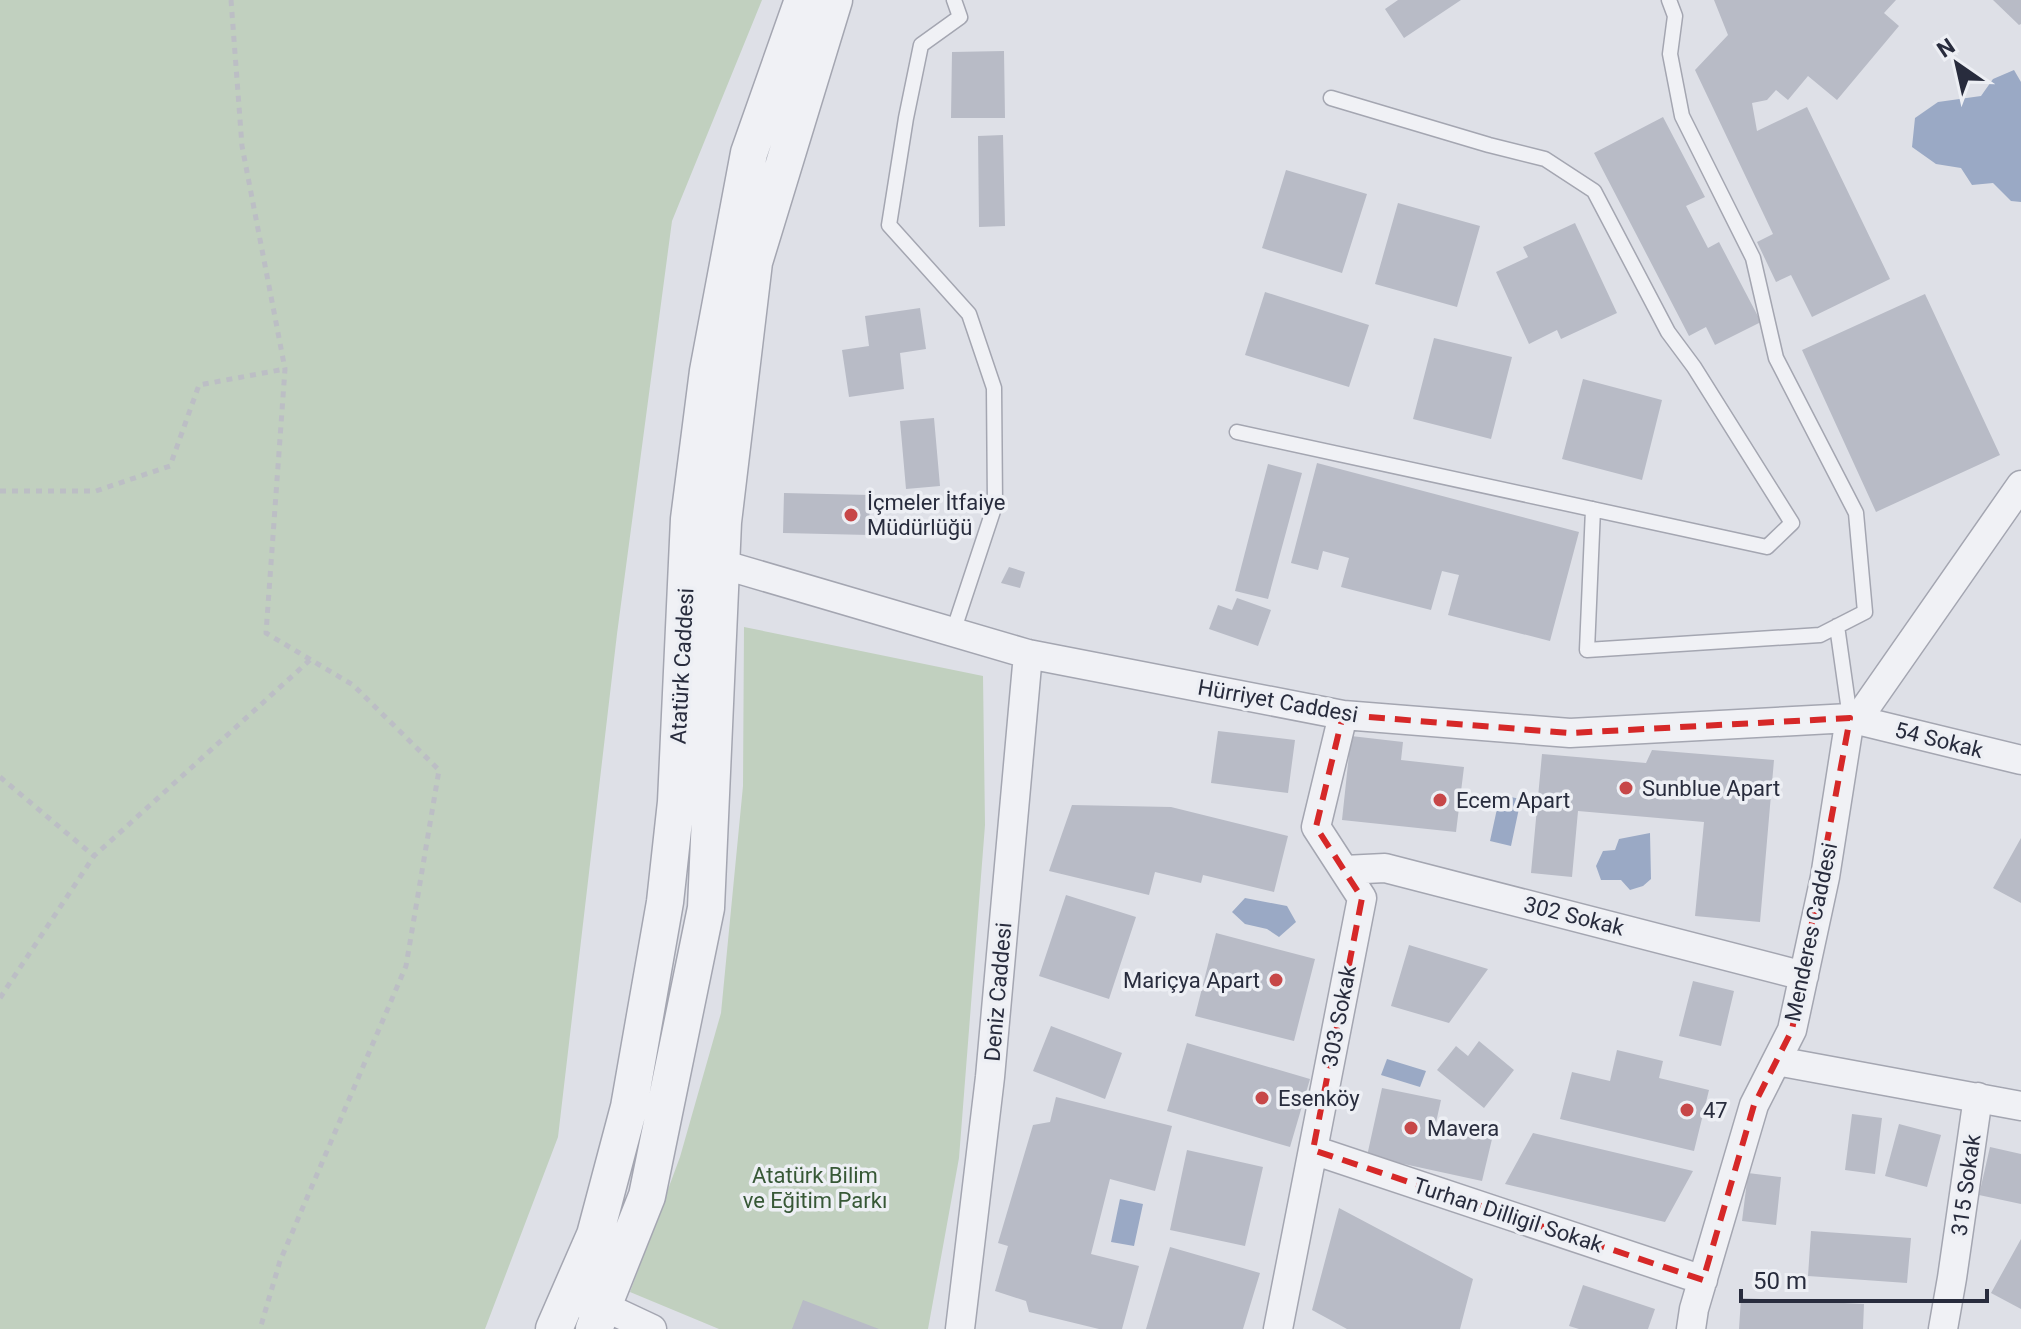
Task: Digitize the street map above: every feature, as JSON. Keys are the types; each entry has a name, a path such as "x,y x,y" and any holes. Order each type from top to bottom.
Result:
{"street":[{"name":"Atatürk Caddesi","path":"560,1315 595,1235 629,1107 665,902 676,802 689,519 708,371 749,153 803,0"},
{"name":"Atatürk Caddesi","path":"598,1317 647,1196 706,908 723,522 754,262 834,0"},
{"path":"1854,719 2021,485"},
{"name":"Hürriyet Caddesi","path":"721,564 1028,654 1343,715 1570,733 1854,719"},
{"name":"Deniz Caddesi","path":"960,1329 990,1077 1028,654"},
{"name":"303 Sokak","path":"1278,1329 1362,898 1316,827 1343,715"},
{"name":"54 Sokak","path":"1854,719 2021,760"},
{"name":"Menderes Caddesi","path":"1691,1329 1694,1309 1754,1105 1792,1030 1825,877 1854,719"},
{"name":"302 Sokak","path":"1344,870 1385,868 1804,976"},
{"path":"1777,1061 2021,1106"},
{"name":"315 Sokak","path":"1947,1326 1978,1097"},
{"name":"Turhan Dilligil Sokak","path":"1313,1150 1703,1280"},
{"path":"560,1315 598,1317 652,1329"}],"lane":[{"path":"953,632 995,505 994,388 969,314 889,225 921,45 960,17 954,0"},
{"path":"1593,509 1587,650 1820,635 1865,612 1856,513 1776,358 1753,258 1682,116 1670,54 1675,16 1669,0"},
{"path":"1237,432 1767,547 1792,523 1694,367 1668,332 1594,191 1545,159 1331,98"},
{"path":"1837,626 1854,719"}],"path":[{"path":"231,0 242,146 285,369 266,633 353,685 439,770 406,966 280,1261 260,1329"},
{"path":"0,491 96,491 170,466 199,385 285,369"},
{"path":"0,998 94,856 311,659"},
{"path":"0,777 94,856"}],"highlighted area":[{"path":"1343,715 1570,733 1850,718 1792,1030 1754,1105 1703,1280 1313,1150 1362,898 1316,827"}],"green space":[{"path":"0,0 762,0 672,221 617,634 558,1137 485,1329 0,1329"},
{"name":"Atatürk Bilim ve Eğitim Parkı","path":"744,627 983,676 985,825 959,1158 928,1329 719,1329 630,1292 680,1157 721,1013 743,786"}],"water":[{"path":"2014,70 2021,82 2021,202 2011,201 1993,183 1972,185 1961,168 1936,164 1912,147 1915,118 1938,102 1981,96 1993,79"},
{"path":"1500,795 1521,799 1511,846 1490,841"},
{"path":"1650,833 1651,879 1643,886 1630,890 1621,880 1601,880 1596,866 1603,851 1615,850 1619,839"},
{"path":"1245,898 1287,906 1296,922 1279,937 1267,929 1245,924 1232,912"},
{"path":"1387,1059 1426,1071 1420,1087 1381,1075"},
{"path":"1120,1199 1143,1204 1134,1246 1111,1242"}],"building":[{"path":"1398,0 1461,0 1404,38 1385,9"},
{"path":"1714,0 1896,0 1884,13 1899,26 1837,100 1808,76 1788,100 1776,90 1767,100 1752,103 1757,131 1807,107 1890,279 1812,317 1791,275 1776,282 1757,242 1773,234 1695,70 1728,35"},
{"path":"1993,0 2021,0 2021,24 2019,25"},
{"path":"1004,51 1005,118 951,118 952,52"},
{"path":"1663,117 1705,197 1686,206 1708,248 1719,242 1761,322 1715,345 1706,327 1689,336 1594,153"},
{"path":"1003,135 1005,226 979,227 978,136"},
{"path":"1286,170 1367,194 1342,273 1262,248"},
{"path":"1398,203 1480,226 1457,307 1375,284"},
{"path":"1575,223 1617,313 1561,339 1557,330 1529,344 1496,272 1528,257 1523,247"},
{"path":"1265,292 1369,325 1349,387 1245,355"},
{"path":"1925,294 2000,455 1876,512 1802,350"},
{"path":"920,308 926,349 900,353 904,389 849,397 842,350 869,346 865,316"},
{"path":"1434,338 1512,357 1491,439 1413,419"},
{"path":"1583,379 1662,400 1642,480 1562,459"},
{"path":"934,418 940,486 906,489 900,421"},
{"path":"1317,463 1579,532 1550,641 1448,615 1459,575 1442,571 1431,610 1341,587 1349,558 1323,551 1318,570 1291,563"},
{"path":"1268,464 1302,473 1268,599 1235,591"},
{"path":"784,493 870,495 869,535 783,533"},
{"path":"1009,567 1025,572 1020,588 1001,583"},
{"path":"1237,598 1271,610 1258,646 1209,629 1218,605 1232,610"},
{"path":"1218,731 1295,740 1288,793 1211,783"},
{"path":"1351,736 1403,742 1401,760 1464,767 1456,832 1342,820"},
{"path":"1652,750 1774,760 1760,922 1695,916 1704,822 1578,811 1572,877 1531,873 1542,754 1646,763"},
{"path":"1072,805 1171,807 1288,836 1274,892 1203,875 1201,883 1155,872 1149,895 1049,871"},
{"path":"2021,838 2021,903 1993,888"},
{"path":"1066,895 1136,917 1109,999 1039,976"},
{"path":"1216,933 1315,959 1294,1041 1195,1016"},
{"path":"1409,945 1488,969 1449,1023 1391,1006"},
{"path":"1693,981 1734,991 1721,1046 1679,1036"},
{"path":"1051,1026 1122,1053 1105,1099 1033,1071"},
{"path":"1479,1041 1514,1070 1484,1108 1437,1070 1456,1046 1468,1056"},
{"path":"1187,1043 1310,1079 1290,1147 1167,1111"},
{"path":"1617,1050 1663,1061 1659,1078 1709,1090 1694,1151 1560,1119 1572,1072 1610,1081"},
{"path":"1382,1088 1441,1100 1435,1127 1492,1139 1482,1181 1367,1156"},
{"path":"1056,1097 1172,1126 1155,1191 1110,1179 1091,1254 1139,1266 1122,1329 1099,1329 1029,1312 1026,1301 995,1291 1008,1246 998,1243 1033,1125 1050,1122"},
{"path":"1852,1114 1882,1118 1875,1174 1845,1170"},
{"path":"1899,1124 1941,1135 1927,1187 1885,1176"},
{"path":"1533,1133 1693,1171 1665,1222 1505,1184"},
{"path":"1990,1147 2021,1154 2021,1204 1979,1195"},
{"path":"1187,1150 1263,1167 1245,1246 1170,1230"},
{"path":"1748,1173 1781,1177 1776,1225 1742,1221"},
{"path":"1339,1208 1473,1279 1460,1329 1347,1329 1312,1310"},
{"path":"1811,1231 1911,1238 1907,1283 1808,1276"},
{"path":"2021,1239 2021,1309 1991,1293"},
{"path":"1170,1247 1260,1273 1243,1329 1146,1329"},
{"path":"1583,1285 1655,1309 1648,1329 1579,1329 1569,1326"},
{"path":"1741,1298 1864,1304 1863,1329 1739,1329"},
{"path":"803,1300 879,1329 792,1329"}],"place":[{"name":"İçmeler İtfaiye Müdürlüğü","path":"851,515"},
{"name":"Sunblue Apart","path":"1626,788"},
{"name":"Ecem Apart","path":"1440,800"},
{"name":"Mariçya Apart","path":"1276,980"},
{"name":"Esenköy","path":"1262,1098"},
{"name":"47","path":"1687,1110"},
{"name":"Mavera","path":"1411,1128"}]}
